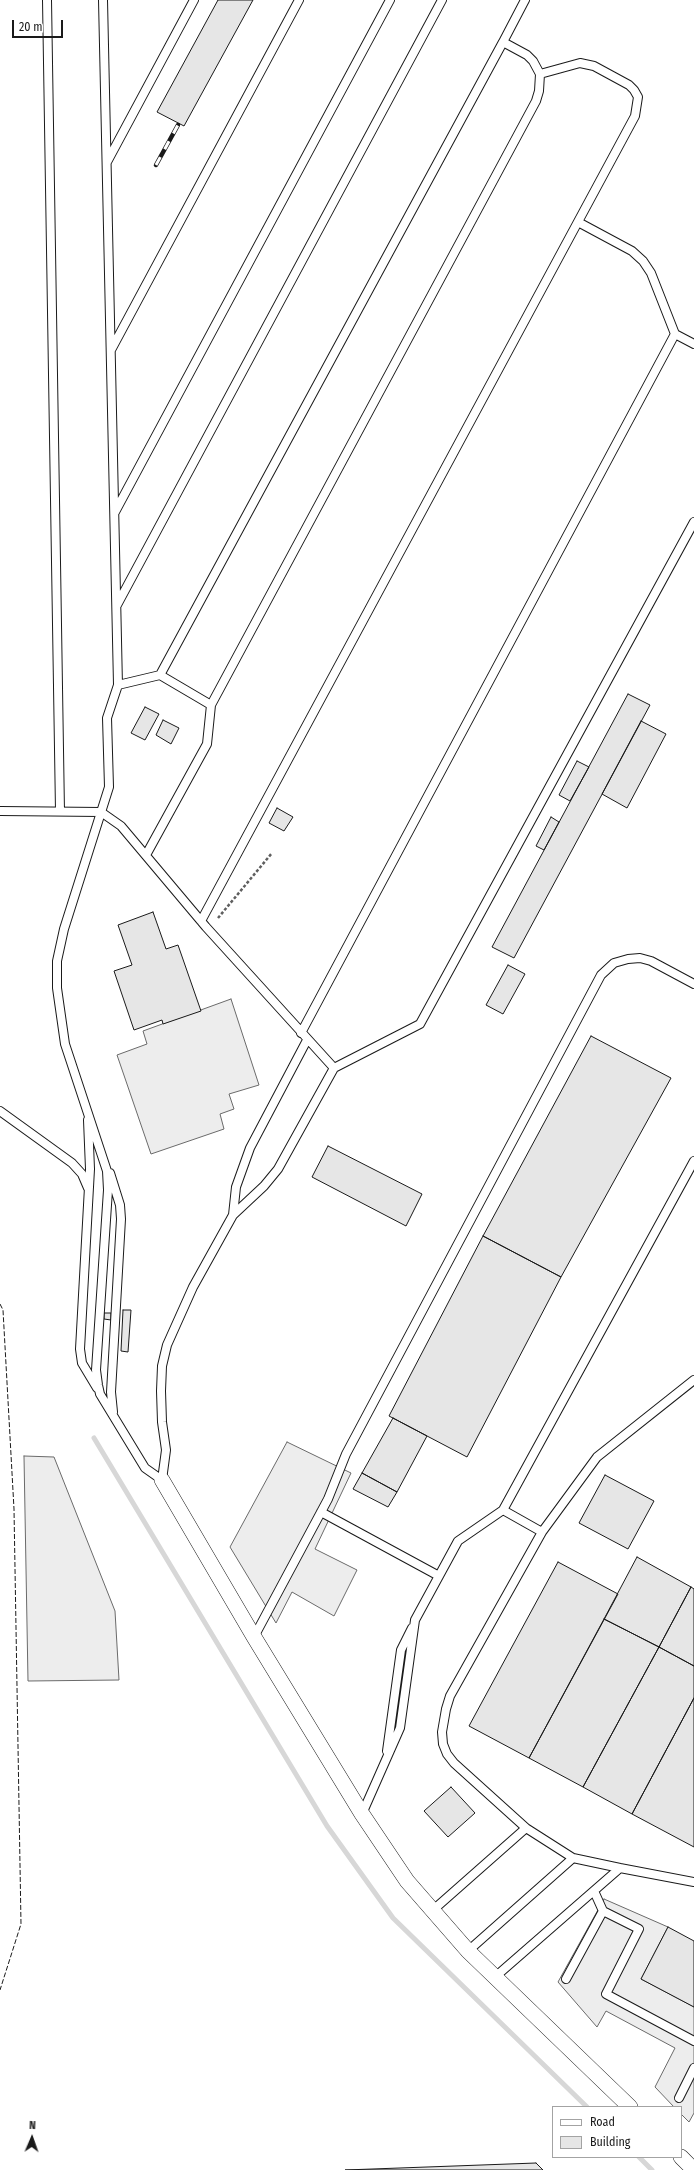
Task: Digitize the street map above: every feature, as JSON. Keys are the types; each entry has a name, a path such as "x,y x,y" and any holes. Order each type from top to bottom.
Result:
{"street":[{"path":"162,1480 254,1637 362,1814 395,1864 432,1911 468,1951 629,2106"},
{"path":"682,2158 694,2170"}],"lane":[{"path":"47,0 60,811"},
{"path":"103,0 118,685 107,718 109,787 72,897 57,961 56,988 65,1044 120,1205 121,1219 112,1401 117,1422"},
{"path":"107,163 194,0"},
{"path":"111,350 299,0"},
{"path":"115,513 390,0"},
{"path":"117,606 442,0"},
{"path":"160,675 525,0"},
{"path":"146,855 207,744 211,705 536,101 539,91 540,74 533,61 527,55 503,42"},
{"path":"204,924 635,116 638,108 638,97 629,84 588,64 574,64 540,74"},
{"path":"578,222 632,251 643,261 651,273 675,334 694,344"},
{"path":"301,1033 675,334"},
{"path":"85,1103 90,1144 87,1242 80,1349 82,1363 145,1468 162,1480 166,1450 162,1422 162,1366 167,1345 193,1287 233,1215 264,1186 278,1169 334,1068 420,1024 694,522"},
{"path":"118,685 160,675 211,705"},
{"path":"0,811 101,812 121,826 204,924 307,1040 334,1068"},
{"path":"254,1637 321,1512 346,1454 601,975 614,963 628,959 640,958 651,960 694,984"},
{"path":"233,1215 237,1182 250,1148 307,1040"},
{"path":"0,1111 72,1163 82,1174 89,1190"},
{"path":"100,1394 96,1377 108,1190 105,1159"},
{"path":"385,1762 402,1650 415,1620 458,1541 503,1510 694,1161"},
{"path":"694,1380 597,1457 542,1532 450,1696 442,1732 443,1744 454,1763 526,1828 573,1858 694,1882"},
{"path":"503,1510 542,1532"},
{"path":"321,1512 439,1576"},
{"path":"362,1814 400,1728 415,1620"},
{"path":"432,1911 526,1828"},
{"path":"468,1951 573,1858"},
{"path":"495,1976 620,1868"},
{"path":"594,1891 603,1911 639,1929 606,1994 694,2041"},
{"path":"566,1979 603,1911"},
{"path":"679,2098 694,2068"}],"path":[{"path":"204,924 222,914 272,853"}],"shaded area":[{"path":"231,999 259,1085 229,1094 234,1109 220,1114 224,1129 151,1154 117,1055 147,1044 143,1031"},
{"path":"287,1442 351,1473 315,1549 357,1570 334,1616 292,1592 276,1623 230,1547"},
{"path":"24,1456 54,1457 115,1611 119,1680 28,1681"},
{"path":"604,1899 668,1927 641,1979 694,2007 694,2113 689,2122 682,2115 682,2106 673,2106 655,2087 675,2048 606,2011 597,2027 558,1982"}],"building":[{"path":"218,0 253,0 184,126 157,112"},
{"path":"628,694 650,705 514,958 492,947"},
{"path":"145,707 159,714 145,740 131,733"},
{"path":"163,720 179,728 171,744 156,735"},
{"path":"641,721 666,734 627,808 602,794"},
{"path":"577,761 589,767 570,801 559,795"},
{"path":"277,808 293,817 284,831 269,823"},
{"path":"551,817 559,822 544,850 536,846"},
{"path":"153,912 166,949 178,945 201,1011 163,1024 162,1020 134,1030 114,971 132,965 118,925"},
{"path":"508,965 525,974 503,1014 486,1005"},
{"path":"591,1036 671,1078 561,1277 483,1236"},
{"path":"328,1146 422,1194 406,1226 312,1177"},
{"path":"483,1236 561,1277 467,1457 389,1416"},
{"path":"123,1310 131,1310 128,1352 121,1351"},
{"path":"104,1313 111,1313 111,1320 104,1319"},
{"path":"393,1418 427,1436 397,1492 362,1473"},
{"path":"362,1473 397,1492 388,1507 353,1489"},
{"path":"605,1475 654,1501 628,1549 579,1523"},
{"path":"637,1557 691,1587 659,1647 604,1619"},
{"path":"558,1562 618,1594 529,1758 469,1726"},
{"path":"691,1587 694,1589 694,1666 659,1647"},
{"path":"604,1619 659,1647 583,1787 529,1758"},
{"path":"659,1647 694,1666 694,1698 632,1814 583,1787"},
{"path":"694,1698 694,1847 632,1814"},
{"path":"451,1787 475,1813 448,1837 424,1811"},
{"path":"668,1927 694,1941 694,2007 641,1979"},
{"path":"536,2163 543,2170 345,2170"}],"waterway":[{"path":"94,1438 327,1826 393,1918 586,2106"},
{"path":"640,2158 652,2170"}],"railway":[{"path":"156,165 178,125"}],"fence":[{"path":"0,1304 3,1310 14,1509 21,1924 0,1990"}]}
